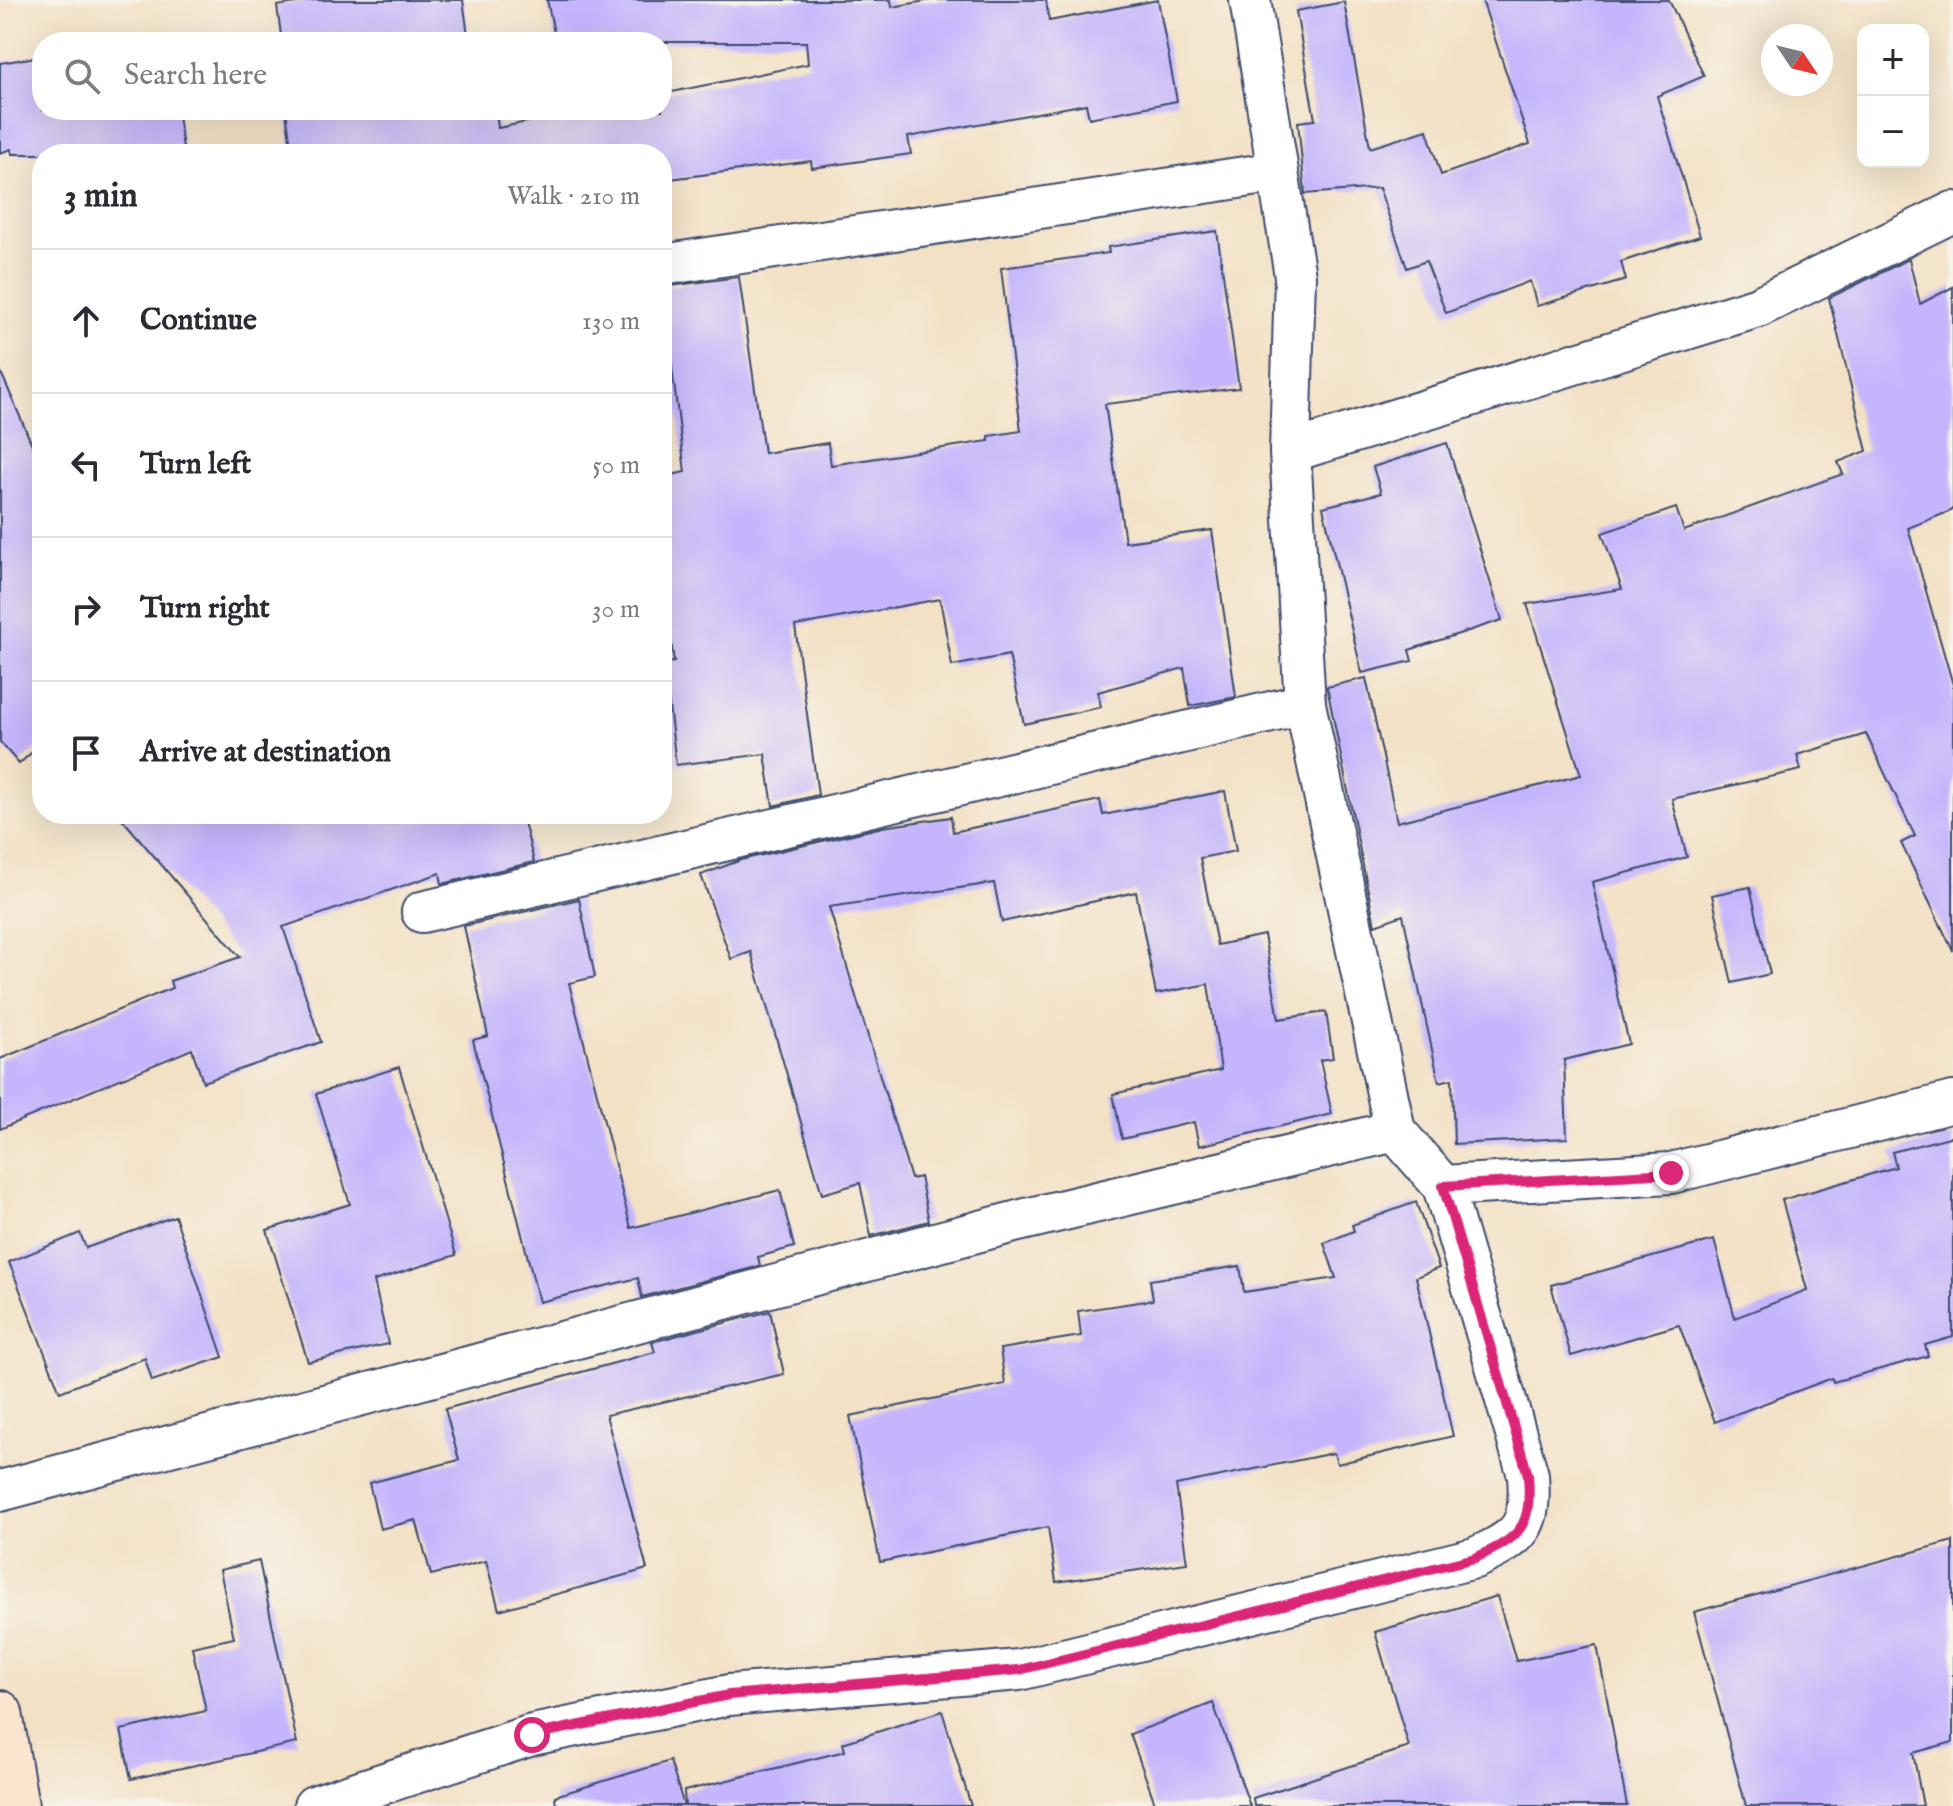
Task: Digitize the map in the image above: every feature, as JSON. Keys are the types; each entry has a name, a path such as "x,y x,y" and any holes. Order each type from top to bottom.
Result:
{"main road":[{"path":"3,1736 16,1806"}],"street":[{"path":"314,1806 532,1735 729,1695 1019,1670 1475,1558 1510,1542 1531,1510 1528,1475 1443,1186 1395,1131 1305,704 1290,452 1295,276 1250,0"},
{"path":"672,263 1278,172"},
{"path":"1290,452 1758,307 1953,212"},
{"path":"422,912 1305,704"},
{"path":"1443,1186 1671,1173 1953,1102"},
{"path":"0,1491 1018,1221 1395,1131"}],"building":[{"path":"315,0 463,0 468,32 281,32 277,6"},
{"path":"547,0 891,0 892,7 931,0 1046,0 1049,21 1158,0 1177,101 1089,118 1086,104 908,137 911,154 812,168 811,161 672,179 672,144 291,144 287,120 497,120 498,128 537,120 672,120 672,92 808,64 806,42 672,42 672,32 554,32"},
{"path":"1482,0 1669,0 1704,76 1657,96 1700,236 1621,262 1626,280 1537,306 1530,281 1446,313 1426,261 1407,268 1379,188 1305,194 1298,122 1315,120 1296,11 1344,2 1370,148 1427,130 1441,175 1530,144"},
{"path":"32,58 32,120 179,120 182,144 32,144 32,154 12,154 11,149 0,153 0,63"},
{"path":"1217,231 1239,388 1105,404 1125,542 1212,530 1236,697 1190,706 1184,668 1098,692 1101,707 1024,724 1009,655 952,666 940,599 795,626 818,795 773,806 765,754 676,765 672,731 672,475 685,472 672,367 672,286 739,277 764,453 828,443 831,465 989,441 989,436 1021,431 1001,268 1109,253 1108,247"},
{"path":"1909,259 1920,304 1953,287 1953,510 1908,528 1953,685 1953,951 1901,843 1915,836 1866,734 1797,755 1801,770 1672,799 1687,857 1592,882 1629,1044 1564,1060 1567,1138 1454,1144 1452,1079 1439,1082 1403,915 1375,925 1327,687 1366,678 1397,822 1581,775 1527,604 1622,589 1602,533 1676,508 1684,531 1843,474 1838,462 1867,451 1829,298"},
{"path":"0,370 32,445 32,752 19,764 0,742"},
{"path":"1447,443 1502,620 1409,650 1412,661 1362,673 1323,507 1381,493 1373,467"},
{"path":"1225,791 1236,851 1200,858 1217,945 1264,935 1279,1019 1326,1012 1333,1058 1320,1060 1332,1114 1199,1146 1194,1122 1122,1139 1113,1094 1221,1070 1208,984 1156,994 1136,892 1002,922 994,883 829,907 911,1179 920,1177 929,1221 871,1236 860,1183 822,1194 751,952 731,959 701,875 741,860 883,827 951,817 953,832 1100,800 1103,815"},
{"path":"127,824 524,824 534,862 442,884 440,873 283,927 321,1042 203,1082 192,1049 0,1129 0,1059 172,988 170,981 240,957"},
{"path":"1750,887 1770,974 1732,983 1712,895"},
{"path":"579,899 595,977 569,983 631,1228 780,1190 794,1247 758,1257 760,1266 642,1297 638,1278 539,1302 473,1040 488,1036 464,926"},
{"path":"399,1067 456,1255 374,1281 388,1344 308,1362 267,1230 350,1204 316,1094"},
{"path":"1953,1136 1953,1337 1925,1345 1928,1356 1833,1382 1832,1378 1715,1422 1679,1325 1571,1356 1551,1285 1714,1240 1735,1318 1807,1290 1782,1200 1896,1167 1892,1152"},
{"path":"1416,1202 1439,1268 1416,1277 1453,1436 1337,1464 1334,1453 1176,1485 1187,1563 1056,1582 1048,1527 880,1562 850,1416 1005,1384 1000,1349 1081,1336 1078,1311 1153,1300 1150,1280 1240,1266 1244,1292 1336,1278 1324,1243 1354,1231 1352,1225"},
{"path":"175,1216 223,1357 152,1381 145,1358 60,1392 9,1262 80,1233 86,1248"},
{"path":"770,1311 784,1374 606,1415 647,1569 499,1610 486,1561 431,1575 416,1520 380,1529 369,1483 459,1460 445,1409 655,1352 652,1342"},
{"path":"1953,1541 1953,1742 1913,1753 1923,1806 1746,1806 1694,1612"},
{"path":"259,1561 297,1743 131,1779 121,1730 206,1711 192,1647 234,1638 220,1570"},
{"path":"1497,1596 1516,1661 1597,1645 1627,1806 1254,1806 1253,1798 1409,1747 1375,1632"},
{"path":"1213,1703 1250,1806 1156,1806 1130,1734"},
{"path":"942,1711 971,1806 685,1806 684,1791 845,1751 843,1743"},
{"path":"670,1761 684,1806 556,1806 555,1796"}],"route":[{"path":"532,1735 729,1695 1019,1670 1475,1558 1510,1542 1531,1510 1528,1475 1443,1186 1671,1173"}]}
